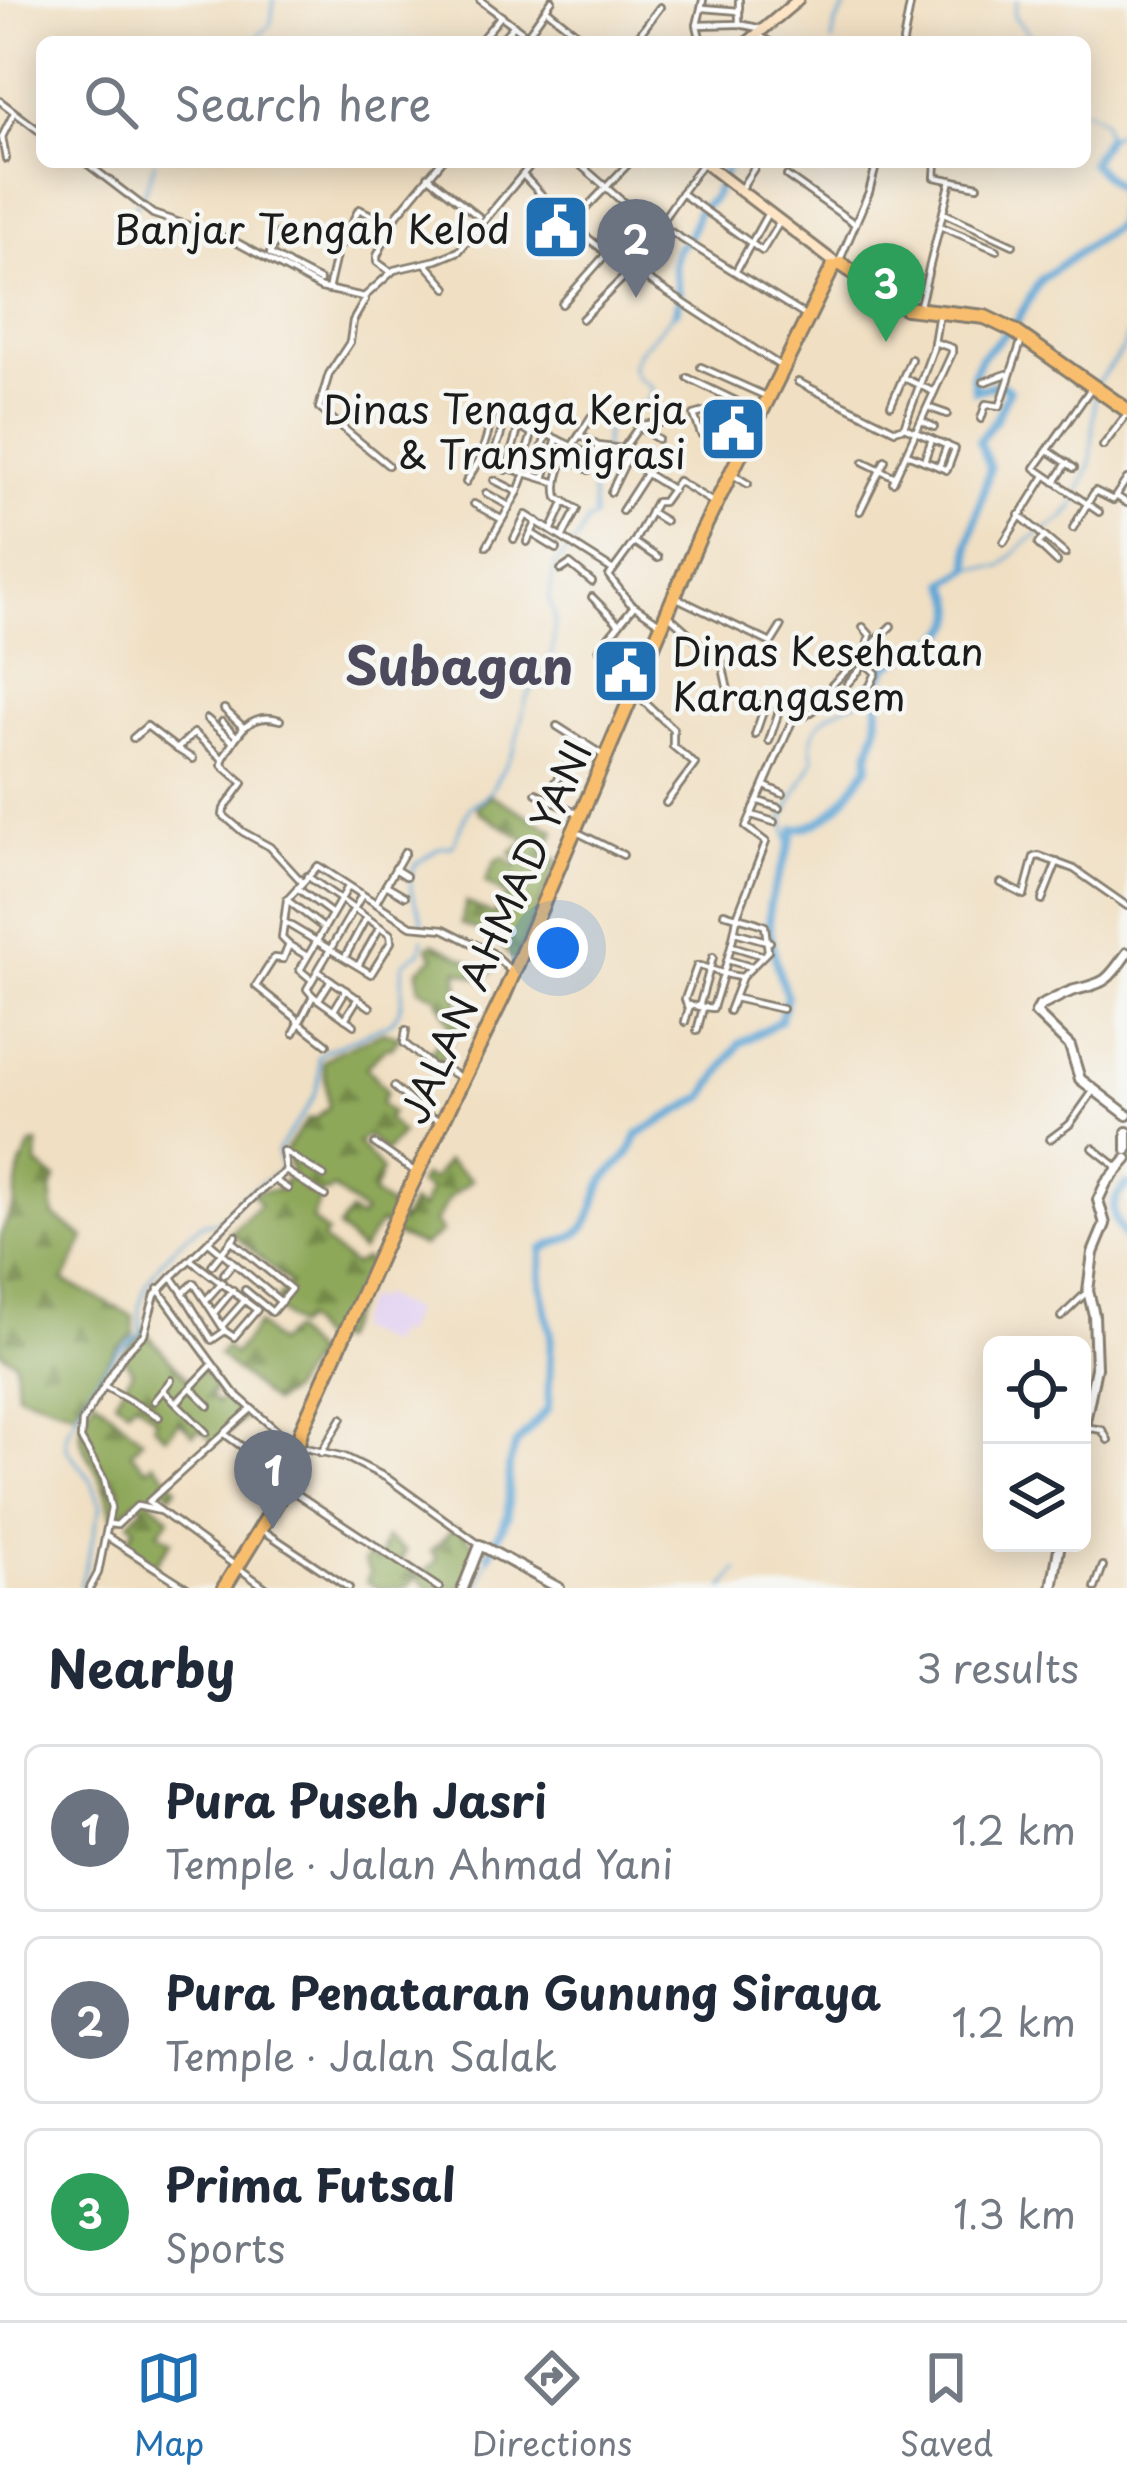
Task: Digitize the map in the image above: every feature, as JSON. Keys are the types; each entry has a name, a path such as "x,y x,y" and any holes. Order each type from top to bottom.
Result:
{"highway":[{"path":"837,265 901,306 985,317 1127,409"},
{"name":"JALAN AHMAD YANI","path":"224,1588 288,1484 296,1446 513,973 674,596 755,423 837,265"}],"main road":[{"path":"756,35 798,0"},
{"path":"711,168 837,265"}],"street":[{"path":"480,0 528,36"},
{"path":"524,36 553,0"},
{"path":"716,0 716,9"},
{"path":"739,0 739,24"},
{"path":"904,36 911,0"},
{"path":"700,36 702,4 739,11"},
{"path":"639,36 660,8"},
{"path":"546,9 576,33"},
{"path":"484,36 501,16"},
{"path":"697,25 739,24 756,35"},
{"path":"504,36 514,25"},
{"path":"0,100 36,128"},
{"path":"6,159 2,137 14,112"},
{"path":"94,168 148,211 234,242 328,290 366,297"},
{"path":"391,272 376,258 392,225 435,168"},
{"path":"521,168 571,225 607,254 783,368"},
{"path":"388,465 320,408 329,374 350,342 353,321 366,297 391,272 459,250 529,168"},
{"path":"583,168 657,224 808,317"},
{"path":"571,225 625,168"},
{"path":"623,264 699,168"},
{"path":"740,190 754,168"},
{"path":"837,265 876,168"},
{"path":"936,168 935,178 978,186"},
{"path":"428,176 482,219"},
{"path":"787,176 854,224"},
{"path":"919,311 951,180"},
{"path":"681,193 766,250 781,220"},
{"path":"328,290 337,251 359,209 392,225"},
{"path":"735,272 769,212"},
{"path":"946,214 1013,245"},
{"path":"942,226 998,250"},
{"path":"279,233 270,254 286,267 320,281"},
{"path":"562,304 607,254"},
{"path":"426,264 447,288"},
{"path":"582,319 631,270"},
{"path":"904,427 934,342 939,312"},
{"path":"981,419 986,404 999,406 1014,332"},
{"path":"865,462 894,479 953,351 934,342"},
{"path":"891,405 911,359"},
{"path":"700,368 768,397"},
{"path":"688,378 738,402 735,412"},
{"path":"904,378 934,392"},
{"path":"984,382 1006,378"},
{"path":"798,382 893,429 904,427 955,449 949,469 907,454"},
{"path":"1098,389 1035,468 1099,512"},
{"path":"740,455 700,434 693,416 723,406 755,423"},
{"path":"928,407 947,414"},
{"path":"1103,446 1127,409"},
{"path":"466,482 480,459 495,410 531,433"},
{"path":"491,464 506,417"},
{"path":"563,536 577,509 556,496 557,483 570,444 590,420 595,428"},
{"path":"922,421 934,427"},
{"path":"638,427 660,423"},
{"path":"506,470 519,425"},
{"path":"638,427 658,439"},
{"path":"611,492 638,427"},
{"path":"526,473 534,428 596,458"},
{"path":"487,546 547,434"},
{"path":"580,435 599,446 626,452 646,474 673,490"},
{"path":"725,446 730,436"},
{"path":"544,478 557,439"},
{"path":"924,461 932,439"},
{"path":"566,458 589,470 599,446"},
{"path":"1047,450 1070,466 1055,482"},
{"path":"480,459 557,483"},
{"path":"860,512 885,460"},
{"path":"731,472 748,484"},
{"path":"622,511 646,474"},
{"path":"1004,542 1046,476"},
{"path":"1115,498 1127,478"},
{"path":"494,480 518,492"},
{"path":"716,504 678,481 663,502 656,502 608,580 634,606 664,619 722,663 729,695 767,700 805,716 891,626"},
{"path":"1072,528 1081,501 1097,490 1127,503"},
{"path":"486,493 509,506"},
{"path":"551,530 565,502"},
{"path":"474,504 502,520"},
{"path":"650,512 665,520"},
{"path":"514,539 526,514 613,570"},
{"path":"1019,514 1065,554"},
{"path":"526,542 537,521"},
{"path":"531,533 557,549"},
{"path":"1045,536 1038,544 1057,562"},
{"path":"634,542 658,558"},
{"path":"583,574 596,559"},
{"path":"561,570 570,564 592,582"},
{"path":"674,596 771,643 781,627"},
{"path":"592,597 620,624"},
{"path":"599,650 634,606"},
{"path":"857,695 870,686 876,673 862,655 870,635 863,628"},
{"path":"847,684 866,664"},
{"path":"632,692 674,729 673,746 695,764 666,802"},
{"path":"755,735 767,700"},
{"path":"769,741 782,705"},
{"path":"224,709 243,727"},
{"path":"742,977 724,973 710,969 695,968 684,1001 713,1008 724,973 732,946 737,918 766,842 746,830 796,712"},
{"path":"280,720 259,718 234,739 222,765 243,783 224,815 272,848 282,865 332,914"},
{"path":"207,719 234,739"},
{"path":"222,722 234,739"},
{"path":"133,738 147,726 193,759"},
{"path":"557,726 605,758"},
{"path":"177,749 193,733 223,759"},
{"path":"550,789 584,742"},
{"path":"765,786 783,794"},
{"path":"536,793 582,815"},
{"path":"759,801 779,808"},
{"path":"752,814 774,822"},
{"path":"575,831 623,855"},
{"path":"376,902 403,855 411,864"},
{"path":"1001,884 1024,895 1034,857 1074,869 1127,906"},
{"path":"1042,900 1057,862"},
{"path":"307,956 283,940 287,900 320,866 410,926 444,929 480,946 513,973"},
{"path":"395,869 406,876"},
{"path":"284,922 373,973 392,938 340,900 302,882"},
{"path":"386,885 405,896"},
{"path":"300,970 348,887"},
{"path":"354,1025 307,991 362,895"},
{"path":"287,900 324,928"},
{"path":"724,914 765,926 770,942 742,977 729,1011"},
{"path":"345,957 366,918"},
{"path":"358,965 380,927"},
{"path":"735,932 770,942"},
{"path":"283,959 289,945"},
{"path":"732,946 763,956"},
{"path":"1127,952 1100,984 1072,990 1036,1011 1046,1027 1068,1044 1077,1074 1127,1115"},
{"path":"312,980 275,956 256,986 327,1044"},
{"path":"697,1031 713,957"},
{"path":"728,959 752,967"},
{"path":"318,971 370,1007"},
{"path":"293,1034 297,1020 331,980"},
{"path":"334,1010 346,990"},
{"path":"345,1019 358,998"},
{"path":"734,998 782,1009"},
{"path":"685,1022 690,1005"},
{"path":"406,1030 404,1043 433,1067 444,1067 462,1078"},
{"path":"394,1087 420,1110 442,1121"},
{"path":"1050,1139 1071,1123 1094,1090"},
{"path":"1091,1393 1097,1364 1088,1291 1093,1253 1106,1224 1098,1200 1127,1155 1127,1132"},
{"path":"375,1144 418,1172"},
{"path":"1093,1148 1120,1170"},
{"path":"324,1176 283,1151 286,1171 325,1196"},
{"path":"90,1588 109,1524 107,1487 80,1436 88,1409 122,1357 144,1334 158,1289 286,1171"},
{"path":"276,1181 288,1189"},
{"path":"212,1265 234,1238 291,1289 272,1312 245,1290"},
{"path":"209,1242 281,1302"},
{"path":"192,1261 223,1278 257,1311 235,1336 223,1328 194,1283"},
{"path":"206,1300 233,1263"},
{"path":"183,1293 205,1270"},
{"path":"172,1277 212,1340 245,1300"},
{"path":"158,1289 250,1410 296,1446 345,1457 387,1478 486,1549 559,1588"},
{"path":"214,1313 233,1290"},
{"path":"1060,1317 1088,1291"},
{"path":"178,1401 212,1364"},
{"path":"154,1401 171,1380"},
{"path":"104,1386 159,1417"},
{"path":"191,1388 209,1406"},
{"path":"163,1390 206,1432"},
{"path":"250,1410 149,1503 266,1588"},
{"path":"320,1454 342,1418"},
{"path":"1091,1431 1102,1430 1108,1440"},
{"path":"226,1435 373,1545 440,1588"},
{"path":"109,1524 117,1525 136,1506 160,1511"},
{"path":"260,1528 349,1588"},
{"path":"106,1536 187,1588"},
{"path":"463,1588 486,1549"},
{"path":"1052,1588 1058,1552"},
{"path":"1095,1588 1103,1566"}],"shaded area":[{"path":"379,1295 412,1310 403,1335 395,1332 388,1345 353,1329 367,1297 376,1301"}],"green space":[{"path":"491,795 555,831 545,853 558,860 515,962 490,934 461,924 466,902 494,915 507,896 485,882 496,860 504,857 515,867 519,862 510,852 528,841 480,813 477,807"},
{"path":"433,943 492,972 481,979 458,970 458,1029 437,1067 427,1058 450,1025 437,997 419,988 418,970 434,957 428,947"},
{"path":"383,1032 400,1036 366,1067 387,1091 381,1103 392,1113 387,1119 402,1133 385,1152 367,1135 358,1143 382,1170 373,1194 395,1209 401,1223 411,1203 421,1209 430,1190 418,1184 423,1176 432,1180 447,1161 472,1180 450,1197 435,1223 442,1232 423,1246 395,1235 381,1222 361,1251 338,1228 350,1212 360,1219 364,1213 333,1188 323,1191 312,1220 327,1233 322,1240 353,1265 364,1259 374,1264 338,1341 318,1338 303,1319 296,1327 273,1305 290,1284 231,1232 260,1204 251,1192 278,1190 292,1171 285,1150 308,1119 317,1118 329,1106 323,1062"},
{"path":"38,1144 37,1165 56,1179 51,1191 54,1216 85,1238 64,1281 133,1316 134,1334 119,1346 73,1411 17,1393 15,1361 0,1352 0,1236 14,1204 20,1167 31,1145"},
{"path":"258,1324 276,1343 291,1331 315,1355 290,1391 273,1403 218,1355 225,1347 233,1355"},
{"path":"144,1330 188,1380 202,1370 217,1388 210,1396 217,1403 224,1397 244,1419 215,1444 200,1429 193,1435 180,1422 166,1437 153,1425 156,1419 136,1401 128,1409 115,1400 132,1371 123,1354"},
{"path":"95,1398 142,1439 131,1453 147,1469 153,1462 177,1487 171,1495 163,1487 150,1501 170,1518 158,1532 172,1541 153,1567 126,1544 135,1527 129,1522 144,1506 137,1501 114,1522 107,1494 84,1448 81,1426"},
{"path":"455,1527 477,1547 463,1588 428,1588 416,1576 407,1588 377,1588 366,1581 370,1573 364,1562 367,1556 378,1562 386,1538 406,1551 400,1560 422,1574 438,1559 431,1551"}],"waterway":[{"path":"258,36 271,24 274,0"},
{"path":"833,36 850,0"},
{"path":"1017,0 1014,16 1031,36"},
{"path":"1091,113 1103,120 1107,137 1121,132 1127,118"},
{"path":"489,1555 508,1515 509,1465 516,1444 548,1409 551,1334 541,1286 542,1250 583,1229 604,1181 629,1153 638,1134 704,1097 739,1044 780,1021 787,996 773,950 769,912 794,829 829,815 869,765 879,688 888,665 930,644 951,627 955,601 947,583 970,568 969,544 990,468 979,441 1009,390 1000,383 975,391 973,374 981,357 1016,323 1040,280 1118,224 1121,191 1091,163 1107,137"},
{"path":"118,233 153,168"},
{"path":"676,311 680,299 674,265 677,249 689,237 698,212 713,198 726,168"},
{"path":"423,928 411,884 415,865 438,848 452,846 469,808 490,792 514,750 526,700 553,650 555,617 549,599 555,564 594,518 592,490 606,426 651,397 652,387 638,378 632,366 639,351 676,311"},
{"path":"1097,383 1123,349 1127,335"},
{"path":"970,568 1001,567 1073,507 1091,463 1095,393"},
{"path":"789,857 784,817 814,759 814,733 828,715 876,694"},
{"path":"80,1588 101,1506 91,1480 67,1449 66,1434 92,1385 119,1350 141,1333 140,1305 156,1269 203,1223 224,1217 243,1196 282,1169 277,1152 314,1097 318,1058 390,1023 401,1002 403,963 421,951 423,939"},
{"path":"1127,1184 1114,1205 1127,1241"},
{"path":"478,1588 489,1555"},
{"path":"724,1588 738,1570"}],"place":[{"name":"Banjar Tengah Kelod","path":"556,227"},
{"name":"Pura Penataran Gunung Siraya","path":"636,298"},
{"name":"Prima Futsal","path":"886,342"},
{"name":"Dinas Tenaga Kerja & Transmigrasi","path":"733,429"},
{"name":"Dinas Kesehatan Karangasem","path":"626,671"},
{"name":"Pura Puseh Jasri","path":"273,1529"}],"district":[{"name":"Subagan","path":"459,663"}]}
